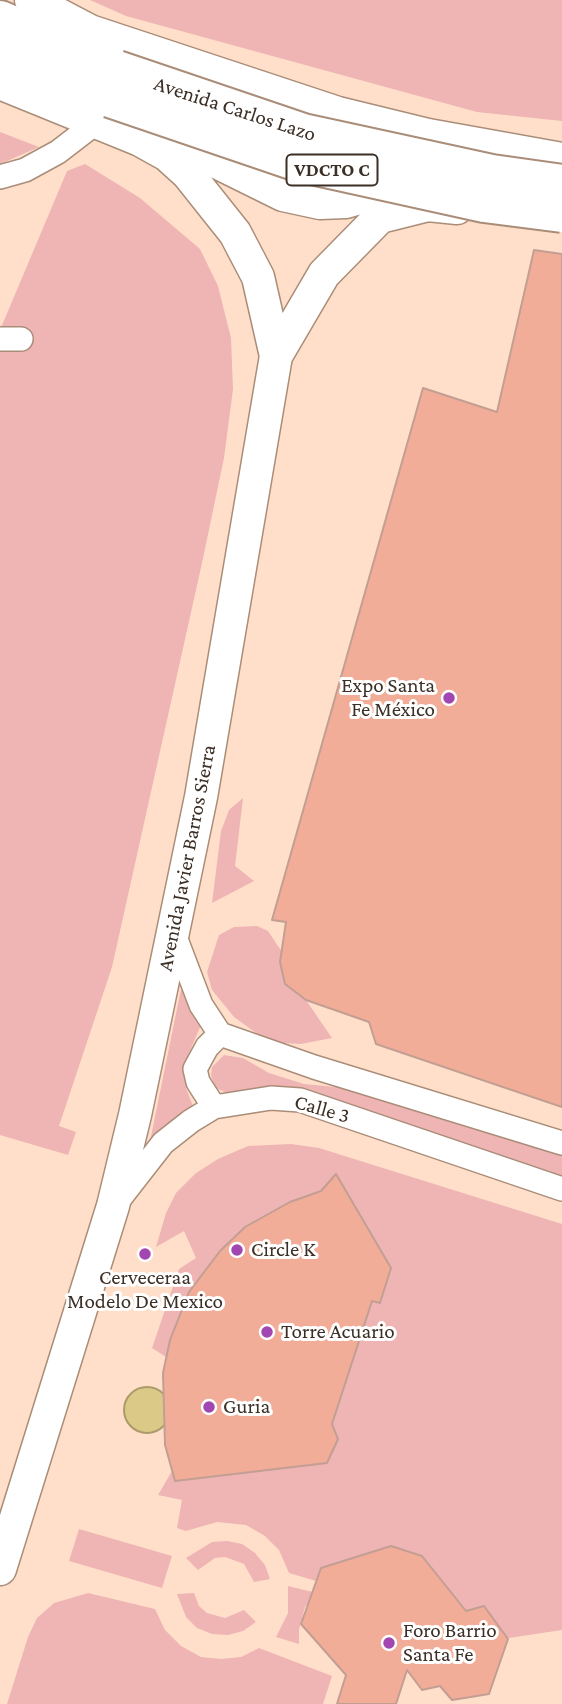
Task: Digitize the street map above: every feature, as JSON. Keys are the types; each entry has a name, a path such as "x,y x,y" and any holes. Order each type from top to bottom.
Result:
{"highway":[{"name":"Avenida Carlos Lazo","path":"0,20 108,97 303,133 492,174 562,184"},
{"name":"Avenida Carlos Lazo","path":"0,53 108,97 298,162 484,203 562,213"}],"street":[{"name":"Avenida Carlos Lazo","path":"31,0 90,31 338,113 428,135 562,159"},
{"name":"Avenida Carlos Lazo","path":"0,83 108,97 167,155 205,193 235,233 258,277 276,356"},
{"path":"0,177 25,170 58,152 108,97"},
{"path":"167,155 202,156 283,195 333,203 358,199 391,186 408,168 428,135"},
{"name":"Avenida Javier Barros Sierra","path":"0,1569 113,1206 135,1115 201,797 276,356 324,274 380,217 428,205 562,223"},
{"path":"173,932 201,1005 220,1034 207,1046 195,1069 201,1088 214,1107"},
{"name":"Calle 3","path":"220,1034 314,1067 562,1143"},
{"name":"Calle 3","path":"113,1206 163,1143 214,1107 271,1098 300,1100 562,1189"}],"shaded area":[{"path":"90,0 562,0 562,121 477,112 126,16"},
{"path":"0,132 39,147 0,164"},
{"path":"85,164 140,198 200,249 218,286 231,338 233,389 224,458 112,967 59,1126 76,1132 68,1155 0,1135 0,330 67,171"},
{"path":"243,798 235,866 254,881 212,903 221,831 229,810"},
{"path":"257,926 268,931 282,952 280,962 285,984 306,1000 332,1038 301,1044 281,1043 263,1038 234,1017 212,990 207,972 219,935 234,927"},
{"path":"181,989 201,1025 184,1065 186,1088 194,1109 148,1151"},
{"path":"224,1055 243,1058 269,1073 304,1084 368,1090 562,1152 562,1176 331,1099 229,1094 216,1088 211,1076 212,1067"},
{"path":"291,1144 319,1148 562,1224 562,1630 509,1638 289,1573 279,1550 265,1536 246,1525 217,1522 186,1531 177,1528 182,1500 158,1495 172,1471 175,1481 328,1462 338,1440 332,1424 372,1301 381,1303 391,1268 336,1174 321,1191 290,1202 233,1237 189,1292 166,1357 152,1348 179,1269 196,1258 184,1231 156,1247 166,1213 176,1193 196,1173 218,1159 248,1146"},
{"path":"147,1387 163,1394 170,1410 163,1426 147,1433 131,1426 124,1410 131,1394"},
{"path":"79,1529 172,1556 162,1588 69,1561"},
{"path":"212,1542 242,1544 255,1553 265,1565 270,1579 254,1582 244,1564 225,1557 215,1558 198,1570 186,1558"},
{"path":"288,1586 317,1593 305,1607 299,1630 299,1644 276,1637 288,1613"},
{"path":"88,1593 155,1609 165,1630 181,1646 201,1657 241,1657 259,1648 332,1676 323,1704 7,1704 28,1637 37,1618 54,1603"},
{"path":"194,1593 199,1606 207,1613 225,1618 244,1610 256,1622 243,1631 228,1635 212,1634 197,1628 186,1617 177,1594"}],"building":[{"name":"Expo Santa Fe México","path":"534,250 562,254 562,1107 376,1044 369,1022 306,1000 285,984 280,962 286,922 272,920 423,388 497,412"},
{"name":"Torre Acuario","path":"336,1174 391,1268 380,1303 372,1301 332,1424 338,1439 327,1463 175,1481 165,1445 163,1373 170,1340 189,1292 220,1251 245,1227 290,1202 321,1191"},
{"path":"391,1546 422,1556 466,1611 484,1606 508,1639 489,1694 452,1700 440,1686 422,1690 407,1670 396,1704 337,1704 346,1675 301,1624 321,1568"}],"place":[{"name":"Expo Santa Fe México","path":"449,698"},
{"name":"Circle K","path":"237,1250"},
{"name":"Cerveceraa Modelo De Mexico","path":"145,1254"},
{"name":"Torre Acuario","path":"267,1332"},
{"name":"Guria","path":"209,1407"},
{"name":"Foro Barrio Santa Fe","path":"389,1643"}]}
